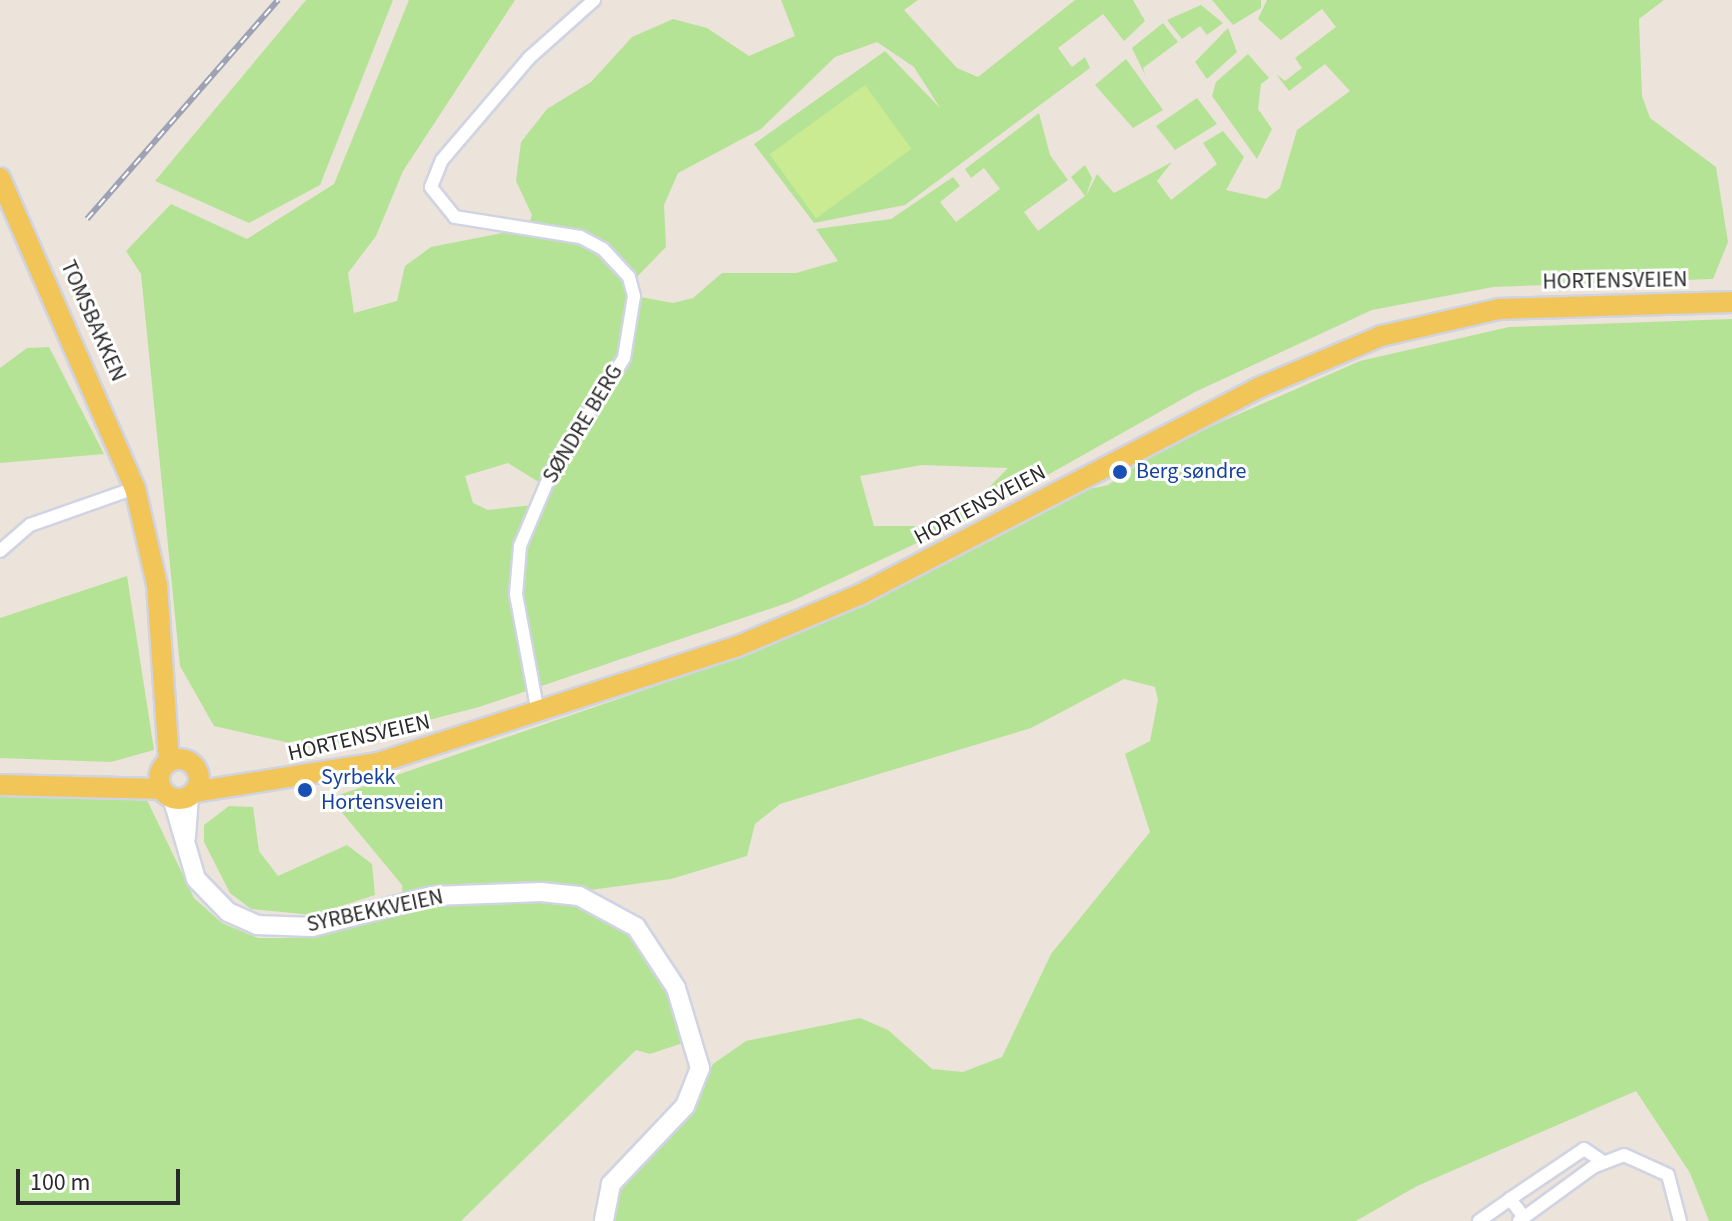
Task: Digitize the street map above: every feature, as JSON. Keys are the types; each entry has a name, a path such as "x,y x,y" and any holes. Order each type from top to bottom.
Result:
{"main road":[{"name":"TOMSBAKKEN","path":"0,178 135,488 157,585 179,779"},
{"name":"HORTENSVEIEN","path":"0,775 251,782 378,763 538,713 810,618 1346,348 1499,309 1732,302"},
{"name":"HORTENSVEIEN","path":"0,785 179,779"},
{"name":"SYRBEKKVEIEN","path":"179,779 185,847 216,903 273,928 324,924 432,896 527,892 579,896 636,927 676,988 700,1068 685,1106 611,1184 604,1221"}],"street":[{"name":"SØNDRE BERG","path":"538,713 516,594 520,546 551,473 624,358 634,296 629,277 603,249 580,237 455,217 431,187 442,160 529,58 594,0"},
{"path":"0,551 30,525 135,488"},
{"path":"1479,1221 1584,1149 1602,1161"},
{"path":"1510,1199 1521,1219 1602,1161 1624,1155 1655,1164 1675,1187 1680,1221"}],"green space":[{"path":"306,0 393,0 320,185 249,223 155,181"},
{"path":"409,0 515,0 403,171 376,236 348,273 354,313 397,301 405,266 431,247 528,228 532,215 516,181 521,142 547,109 591,82 632,37 673,19 707,28 749,56 795,36 781,0 918,0 904,10 957,68 978,77 1075,0 1133,0 1145,21 1124,41 1103,14 1058,48 1072,67 1085,57 1090,68 905,205 814,223 754,144 885,51 940,108 914,67 877,42 835,57 761,129 678,173 664,205 666,247 629,285 629,295 673,303 693,298 722,273 796,273 838,261 816,229 891,219 953,177 960,186 940,202 956,222 1000,189 984,168 971,178 965,169 1039,113 1050,155 1068,180 1024,212 1038,231 1085,196 1071,177 1085,165 1092,178 1086,196 1097,174 1114,193 1172,162 1157,181 1171,200 1217,164 1203,143 1223,131 1244,157 1226,190 1266,199 1280,188 1297,130 1350,91 1325,64 1289,91 1276,74 1285,81 1302,68 1295,58 1336,27 1322,9 1281,40 1258,19 1267,0 1664,0 1639,19 1642,96 1650,118 1716,167 1728,242 1713,279 1493,287 1372,310 1195,392 973,517 790,602 479,707 317,749 214,726 180,666 141,274 126,251 171,204 247,239 334,184","holes":["508,463 550,489 543,504 488,510 473,503 465,476","922,465 1008,468 974,503 938,514 928,526 874,526 860,476"]},
{"path":"1212,0 1261,0 1261,8 1233,25"},
{"path":"1201,5 1223,23 1207,35 1200,26 1182,39 1167,20"},
{"path":"1163,23 1178,42 1143,68 1146,77 1132,48"},
{"path":"1228,28 1237,52 1207,79 1195,62"},
{"path":"1248,54 1269,78 1261,84 1258,109 1272,129 1257,159 1212,96 1216,82"},
{"path":"1126,59 1163,110 1133,128 1095,85"},
{"path":"865,85 911,149 816,218 770,154"},
{"path":"1197,98 1217,124 1175,150 1156,126"},
{"path":"1732,319 1732,1221 1709,1221 1690,1173 1636,1091 1417,1186 1356,1221 614,1221 620,1183 695,1100 713,1064 746,1041 860,1018 888,1030 932,1069 963,1072 1002,1057 1051,954 1150,832 1125,754 1150,741 1158,700 1155,687 1124,679 1031,728 780,804 755,824 747,856 671,879 583,891 573,905 626,934 656,969 676,1003 683,1043 650,1054 636,1050 461,1221 0,1221 0,797 146,798 194,898 222,923 258,938 305,938 386,917 403,903 402,885 330,798 743,656 860,605 1075,492 1108,485 1164,447 1360,361 1509,327"},
{"path":"49,347 104,454 0,463 0,368 27,348"},
{"path":"127,576 154,750 111,762 0,758 0,618"},
{"path":"229,806 253,807 259,851 278,876 347,845 372,864 375,895 313,915 251,909 230,893 204,842 204,825"}],"railway":[{"path":"87,219 278,0"}],"place":[{"name":"Berg søndre","path":"1120,472"},
{"name":"Syrbekk Hortensveien","path":"305,790"}]}
